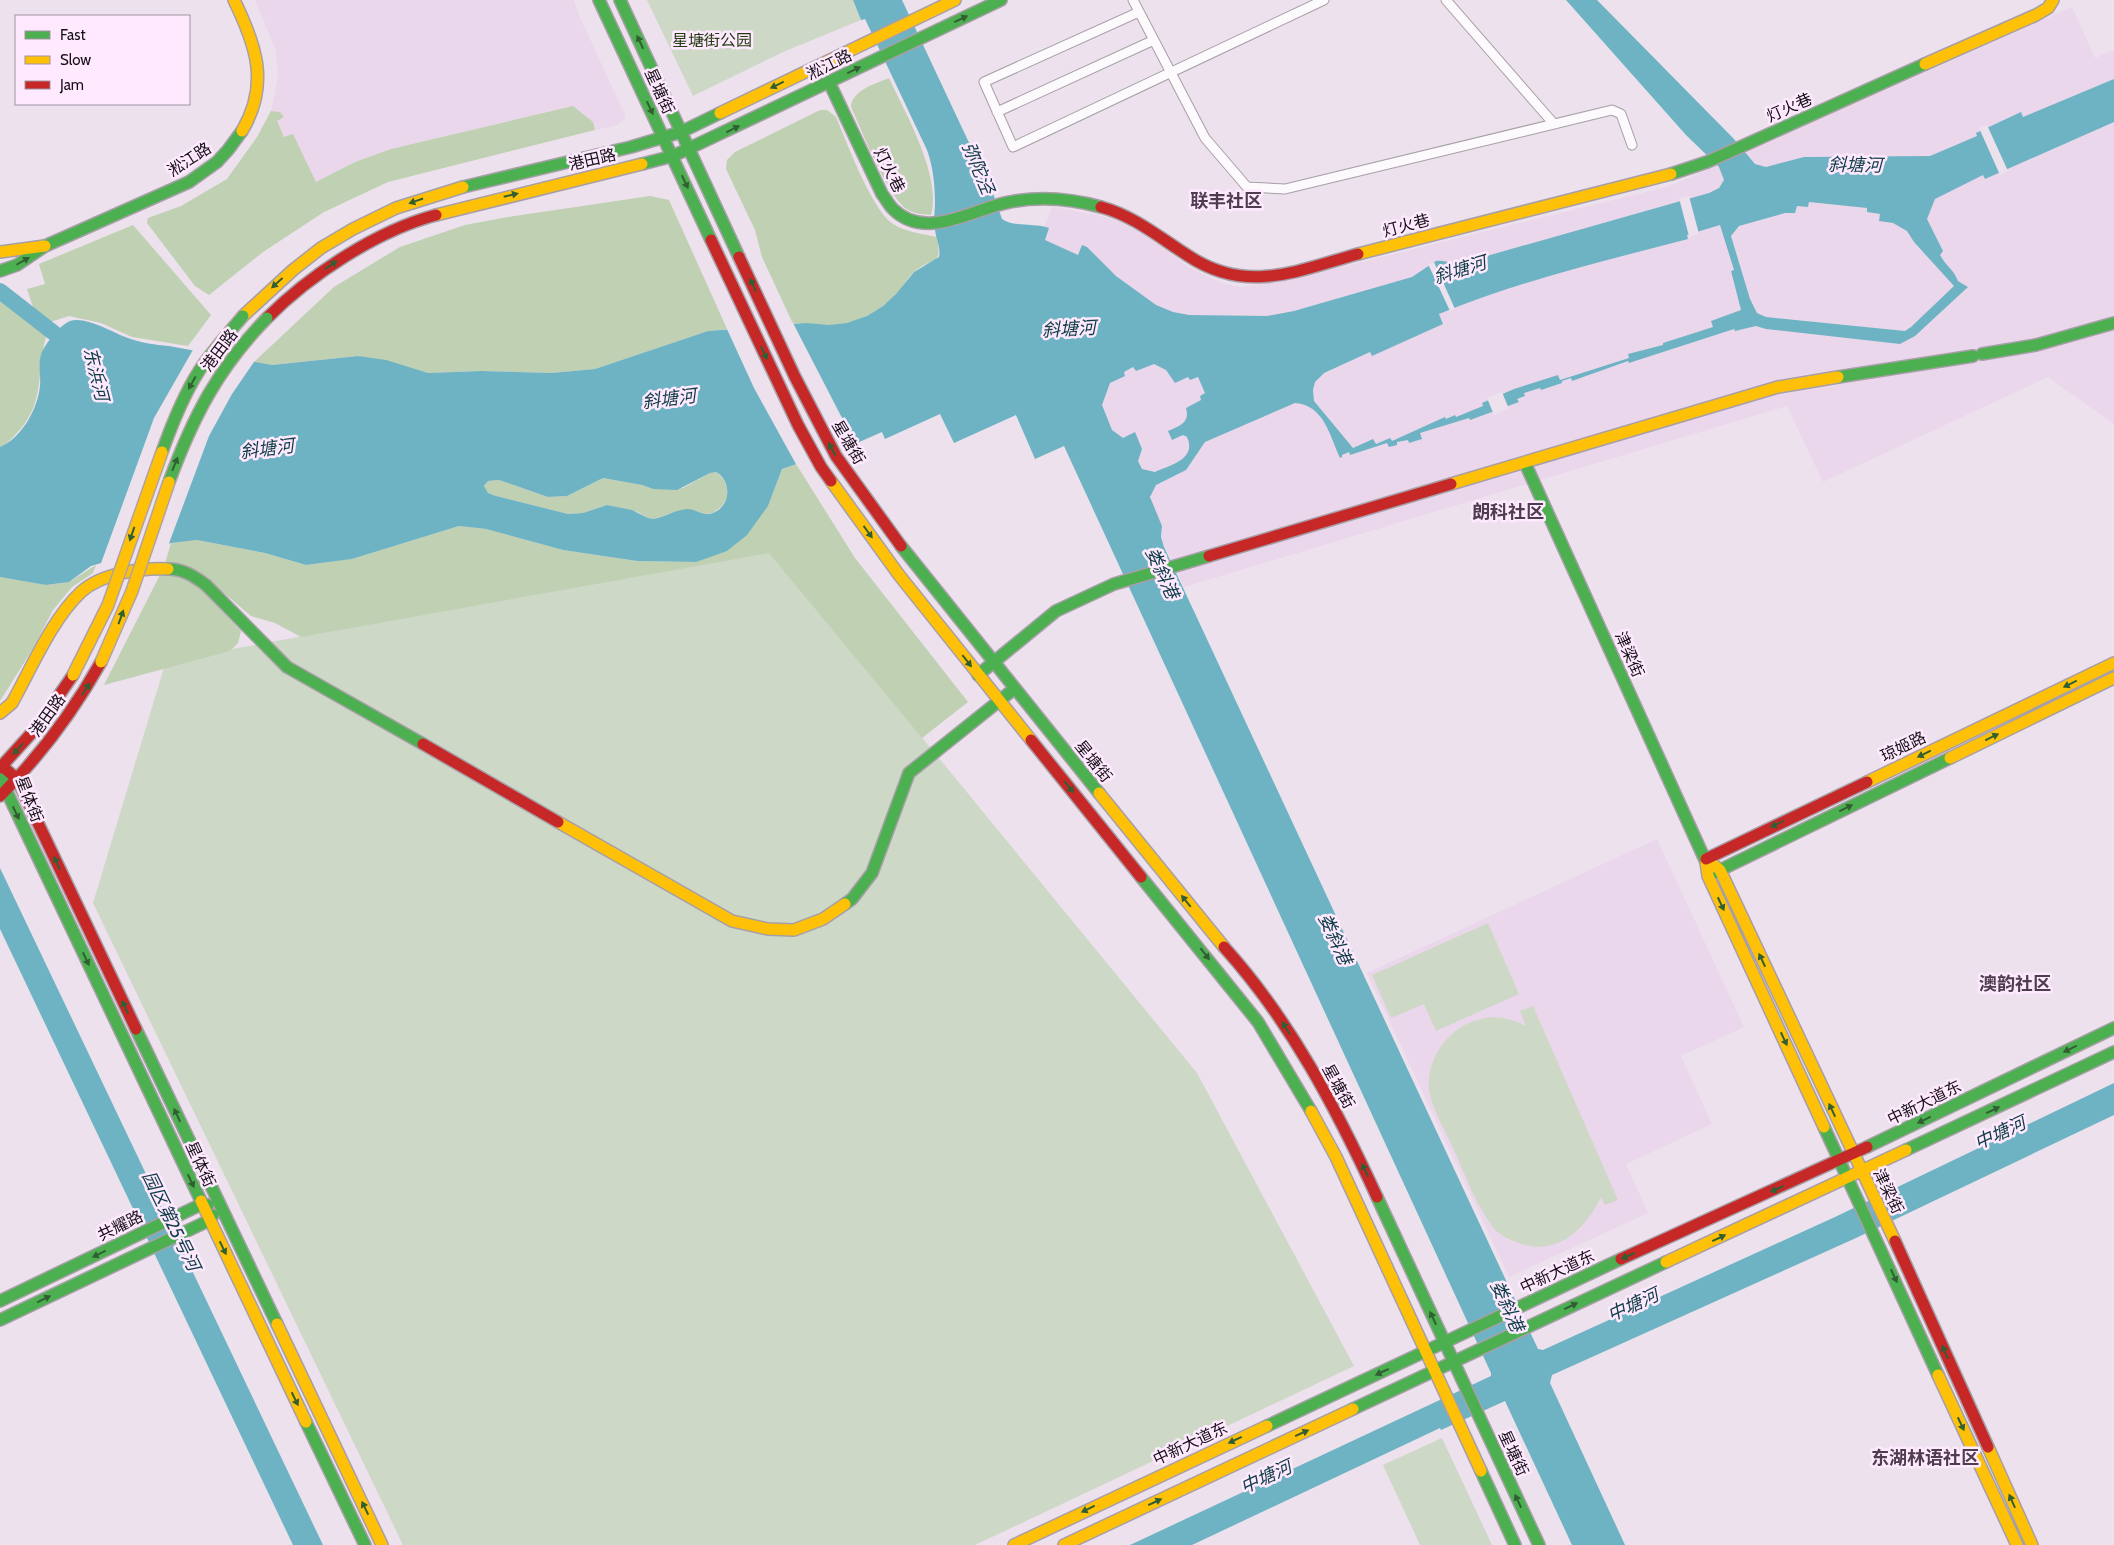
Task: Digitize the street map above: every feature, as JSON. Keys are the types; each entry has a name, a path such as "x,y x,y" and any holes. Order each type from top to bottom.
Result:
{"main road":[{"name":"淞江路","path":"0,271 17,265 45,246 189,182 217,163 230,149 247,124 255,99 258,74 254,48 234,0"},
{"name":"星塘街","path":"599,0 798,425 821,467 899,575 1258,1022 1301,1092 1336,1157 1515,1545"},
{"name":"星塘街","path":"620,0 814,417 836,456 910,558 1014,689 1213,935 1248,974 1275,1010 1316,1077 1355,1149 1539,1545"},
{"name":"淞江路","path":"664,138 681,132 955,0"},
{"name":"淞江路","path":"673,156 1001,0"},
{"name":"灯火巷","path":"829,82 887,203 905,218 921,224 932,225 1001,204 1044,198 1068,200 1112,211 1138,222 1193,261 1207,268 1240,277 1255,278 1286,274 1426,236 1679,172 1707,162 2036,15 2048,8 2053,0"},
{"name":"港田路","path":"1,767 38,726 73,675 108,605 175,416 199,370 243,316 292,270 321,248 352,229 396,208 462,187 664,138"},
{"name":"港田路","path":"3,793 50,740 90,683 118,625 168,482 197,413 225,365 282,303 335,262 395,230 427,217 673,156"},
{"name":"淞江路","path":"0,252 45,246"},
{"path":"978,675 1056,611 1114,584 1778,387 2036,345 2114,323"},
{"name":"津梁街","path":"1525,463 1706,859 1708,876 2016,1545"},
{"path":"0,713 12,703 63,611 82,591 105,578 148,568 176,569 191,574 206,585 287,667 732,921 750,926 783,930 802,928 823,919 852,899 872,874 909,773 1014,689"},
{"name":"琼姬路","path":"1706,859 2114,662"},
{"name":"琼姬路","path":"1708,876 2114,678"},
{"name":"星体街","path":"1,767 17,779 382,1545"},
{"name":"星体街","path":"1,767 3,793 210,1220 362,1544"},
{"name":"津梁街","path":"1706,859 1720,870 1888,1225 2032,1545"},
{"name":"中新大道东","path":"1014,1545 1427,1351 1470,1328 1853,1154 2114,1028"},
{"path":"1064,1545 1246,1458 1436,1372 1480,1348 1527,1326 1862,1172 2114,1052"},
{"path":"202,1204 220,1206 210,1220"},
{"name":"共耀路","path":"0,1301 202,1204"},
{"name":"共耀路","path":"0,1320 210,1220"}],"street":[{"path":"1139,12 984,82 1013,146 1324,0"},
{"path":"1446,0 1554,124"},
{"path":"1135,1 1205,138 1247,186 1285,189 1612,110 1617,111 1623,119 1632,145"},
{"path":"997,112 1154,40"}],"shaded area":[{"path":"255,0 574,0 578,13 625,115 625,119 617,125 595,130 593,122 573,106 391,149 355,162 316,182 293,134 284,137 276,121 284,117 280,112 271,111 278,77 276,51"},
{"path":"2072,7 2095,58 2114,50 2114,424 2048,377 1823,482 1787,406 1184,587 1162,541 1162,526 1151,501 1151,493 1156,485 1129,480 1035,250 1052,207 1115,220 1142,233 1190,268 1224,284 1241,287 1284,281 1670,186"},
{"path":"1657,839 1744,1027 1681,1056 1712,1124 1626,1164 1648,1213 1509,1277 1367,973"}],"green space":[{"name":"星塘街公园","path":"647,0 853,0 861,20 783,52 693,96"},
{"path":"889,78 912,126 927,164 933,199 931,215 911,211 897,200 875,161 851,107 855,96 865,88"},
{"path":"573,106 593,122 595,130 388,182 324,212 263,252 209,295 195,286 147,223 148,218 181,206 227,179 257,137 271,111 280,112 284,117 277,121 284,137 293,134 316,182 355,162 391,149"},
{"path":"820,110 827,110 836,117 853,159 869,191 885,216 893,224 903,229 937,237 939,253 936,260 913,272 890,300 858,320 849,323 826,325 793,324 762,257 755,230 726,169 727,160 735,152"},
{"path":"650,196 669,200 727,329 708,331 595,369 551,373 481,371 428,373 358,356 272,365 254,362 334,287 400,247 465,225"},
{"path":"133,225 211,315 188,346 132,337 101,323 69,316 50,322 35,313 27,289 45,284 39,264"},
{"path":"0,298 46,336 36,400 32,412 15,435 0,447"},
{"path":"796,464 855,558 968,702 922,738 769,553 301,637 275,623 251,616 217,587 175,572 192,580 241,631 238,643 230,651 104,685 164,567 171,543 197,540 265,553 306,565 352,559 459,526 486,529 563,550 637,561 696,562 768,506 782,469"},
{"path":"716,472 724,480 727,488 727,497 722,506 713,513 705,514 693,510 679,511 653,519 638,512 607,505 583,513 568,514 496,496 488,493 484,487 488,481 499,480 548,497 567,496 603,478 642,485 653,489 683,488 710,473"},
{"path":"770,552 1197,1073 1354,1366 975,1545 403,1545 93,903 166,661"},
{"path":"96,565 93,573 72,587 53,610 32,650 0,701 0,577 47,585 69,582"},
{"path":"1488,923 1519,994 1436,1031 1424,1004 1391,1018 1372,975"},
{"path":"1533,1006 1618,1200 1605,1205 1601,1197 1594,1210 1577,1231 1566,1239 1542,1247 1529,1246 1511,1240 1492,1226 1475,1198 1432,1103 1429,1088 1431,1069 1438,1051 1443,1043 1457,1030 1473,1021 1495,1017 1518,1022 1526,1026 1520,1011"},
{"path":"1442,1438 1492,1545 1420,1545 1383,1465"}],"water":[{"path":"853,0 902,0 994,196 1002,219 1012,223 1049,228 1045,240 1078,255 1082,245 1087,247 1116,276 1156,305 1173,312 1189,315 1267,316 1294,311 1412,277 1436,261 1462,263 1709,193 1719,188 1724,180 1719,167 1686,135 1566,0 1597,0 1733,138 1755,164 1766,167 1804,157 1930,156 1977,136 1976,133 2021,112 2023,117 2114,79 2114,122 1985,179 1983,175 1935,199 1927,219 1943,251 1940,255 1958,281 1968,287 1915,336 1900,344 1766,329 1756,326 1735,331 1734,329 1629,363 1628,361 1572,381 1571,378 1541,390 1540,388 1524,393 1525,396 1517,399 1519,402 1470,420 1469,418 1420,433 1422,439 1409,443 1408,440 1397,442 1397,445 1389,447 1387,443 1350,455 1349,452 1340,458 1329,431 1319,415 1305,405 1295,403 1205,442 1186,470 1156,485 1150,497 1162,526 1161,537 1164,547 1538,1349 1543,1350 1835,1217 2114,1083 2114,1115 1856,1238 1552,1375 1550,1383 1625,1545 1572,1545 1505,1401 1441,1430 1440,1428 1192,1545 1130,1545 1491,1376 1491,1373 1064,446 1035,459 1016,415 954,443 940,414 885,439 882,432 857,443 782,469 768,506 747,535 727,551 696,562 637,561 563,550 486,529 459,526 352,559 306,565 265,553 197,540 171,543 91,566 69,582 46,585 0,577 0,447 15,437 28,421 39,395 41,355 57,331 70,321 76,320 91,323 143,342 272,365 358,356 386,360 428,373 481,371 551,373 595,369 708,331 806,323 829,325 847,323 867,316 883,306 896,294 914,272 939,257 934,227 935,196 931,163 927,150 865,19 861,20","holes":["1809,202 1867,208 1867,212 1880,214 1879,221 1893,223 1907,231 1914,242 1954,286 1905,331 1766,317 1757,313 1750,299 1731,236 1739,226 1785,213 1795,213 1797,206 1808,207","1720,225 1734,270 1731,271 1741,310 1711,321 1713,327 1663,343 1663,345 1628,354 1629,358 1560,380 1558,375 1514,389 1482,403 1483,406 1456,417 1455,415 1446,419 1445,417 1392,441 1390,438 1376,444 1373,439 1353,448 1314,401 1313,390 1315,382 1324,373 1370,352 1372,356 1443,324 1439,314 1500,291 1688,239 1687,235","1154,364 1166,370 1175,383 1188,377 1190,380 1198,377 1205,393 1200,396 1201,400 1186,408 1187,417 1185,421 1168,431 1172,440 1183,435 1187,437 1189,445 1185,456 1175,464 1155,472 1142,469 1138,461 1142,449 1135,432 1123,438 1112,430 1102,405 1110,383 1125,376 1124,372 1133,367 1136,371","716,472 721,476 727,487 726,499 719,510 706,514 687,509 653,519 632,510 607,505 583,513 568,514 496,496 488,493 484,486 488,481 499,480 548,497 567,496 603,478 642,485 653,489 677,490 710,473"]},
{"path":"0,868 323,1545 293,1545 0,929"}],"pier":[{"path":"1987,125 2008,171 2000,175 1979,128"},
{"path":"1689,196 1699,234 1690,237 1690,240 1679,198"},
{"path":"1434,262 1455,309 1450,311 1428,264"},
{"path":"792,321 841,416 859,445 797,466 754,388 726,327"},
{"path":"194,348 256,359 232,394 209,436 168,546 100,566 154,418"},
{"path":"1502,392 1509,409 1494,415 1487,398"}],"waterway":[{"name":"东浜河","path":"0,291 68,344 69,348"}],"traffic: fast":[{"path":"599,0 711,240"},
{"path":"620,0 739,257"},
{"path":"642,164 673,156 1001,0"},
{"path":"1671,174 1707,162 1925,64"},
{"path":"829,82 882,194 893,209 906,218 920,223 935,223 966,216 996,205 1033,199 1067,200 1101,207"},
{"path":"463,187 631,147 681,132 720,113"},
{"path":"0,271 17,265 45,246 189,182 217,162 242,131"},
{"path":"162,452 178,410 193,381 209,356 243,316"},
{"path":"169,482 178,458 209,394 234,356 267,318"},
{"path":"1982,354 2036,345 2114,323"},
{"path":"1838,377 1973,356"},
{"path":"1525,463 1706,862"},
{"path":"901,546 1099,793"},
{"path":"978,675 1056,611 1114,584 1209,556"},
{"path":"168,569 179,570 206,585 287,667 423,744"},
{"path":"845,904 852,899 872,873 909,773 1014,689"},
{"path":"1714,873 1950,758"},
{"path":"2,766 6,790 201,1201"},
{"path":"1141,877 1258,1022 1311,1111"},
{"path":"1867,1147 2114,1028"},
{"path":"136,1029 277,1324"},
{"path":"1906,1150 2114,1052"},
{"path":"1824,1127 1938,1375"},
{"path":"1377,1197 1539,1545"},
{"path":"0,1301 202,1204 208,1205"},
{"path":"0,1320 210,1220 213,1215"},
{"path":"1267,1426 1621,1259"},
{"path":"1353,1409 1666,1262"},
{"path":"306,1422 365,1545"},
{"path":"1481,1471 1515,1545"}],"traffic: slow":[{"path":"234,0 254,49 258,81 251,114 242,131"},
{"path":"720,113 955,0"},
{"path":"1925,64 2036,15 2048,8 2053,0"},
{"path":"436,215 642,164"},
{"path":"1358,254 1671,174"},
{"path":"243,316 293,270 321,248 353,229 396,208 463,187"},
{"path":"0,252 45,246"},
{"path":"1451,484 1778,387 1838,377"},
{"path":"73,675 108,605 162,452"},
{"path":"831,481 899,575 1031,740"},
{"path":"101,662 132,591 169,482"},
{"path":"0,713 12,703 51,630 70,603 81,592 110,576 134,571 168,569"},
{"path":"1867,782 2114,663"},
{"path":"1950,758 2114,678"},
{"path":"1099,793 1224,947"},
{"path":"558,822 732,921 768,929 794,930 823,919 845,904"},
{"path":"1706,859 1720,870 1895,1241"},
{"path":"1706,862 1708,876 1824,1127"},
{"path":"1311,1111 1336,1157 1481,1471"},
{"path":"1666,1262 1906,1150"},
{"path":"201,1201 306,1422"},
{"path":"277,1324 382,1545"},
{"path":"1938,1375 2017,1545"},
{"path":"1064,1545 1353,1409"},
{"path":"1014,1545 1267,1426"},
{"path":"1988,1447 2032,1545"}],"traffic: jam":[{"path":"1101,207 1135,221 1209,267 1230,274 1251,277 1272,276 1314,267 1358,254"},
{"path":"267,318 303,286 345,256 390,232 436,215"},
{"path":"711,240 798,425 821,467 831,481"},
{"path":"739,257 795,377 836,456 901,546"},
{"path":"1209,556 1451,484"},
{"path":"0,796 55,733 101,662"},
{"path":"0,768 38,726 73,675"},
{"path":"1031,740 1141,877"},
{"path":"423,744 558,822"},
{"path":"2,766 17,779 136,1029"},
{"path":"1706,859 1867,782"},
{"path":"1224,947 1270,1004 1310,1066 1345,1131 1377,1197"},
{"path":"1621,1259 1867,1147"},
{"path":"1895,1241 1988,1447"}],"district":[{"name":"联丰社区","path":"1226,201"},
{"name":"朗科社区","path":"1508,512"},
{"name":"澳韵社区","path":"2015,984"},
{"name":"东湖林语社区","path":"1925,1458"}],"water label":[{"name":"斜塘河","path":"1855,165"},
{"name":"弥陀泾","path":"978,168"},
{"name":"斜塘河","path":"1460,270"},
{"name":"斜塘河","path":"1069,329"},
{"name":"斜塘河","path":"669,399"},
{"name":"斜塘河","path":"267,449"},
{"name":"娄斜港","path":"1162,573"},
{"name":"娄斜港","path":"1335,939"},
{"name":"中塘河","path":"2000,1133"},
{"name":"园区第25号河","path":"171,1221"},
{"name":"中塘河","path":"1633,1305"},
{"name":"娄斜港","path":"1507,1306"},
{"name":"中塘河","path":"1266,1477"}]}
